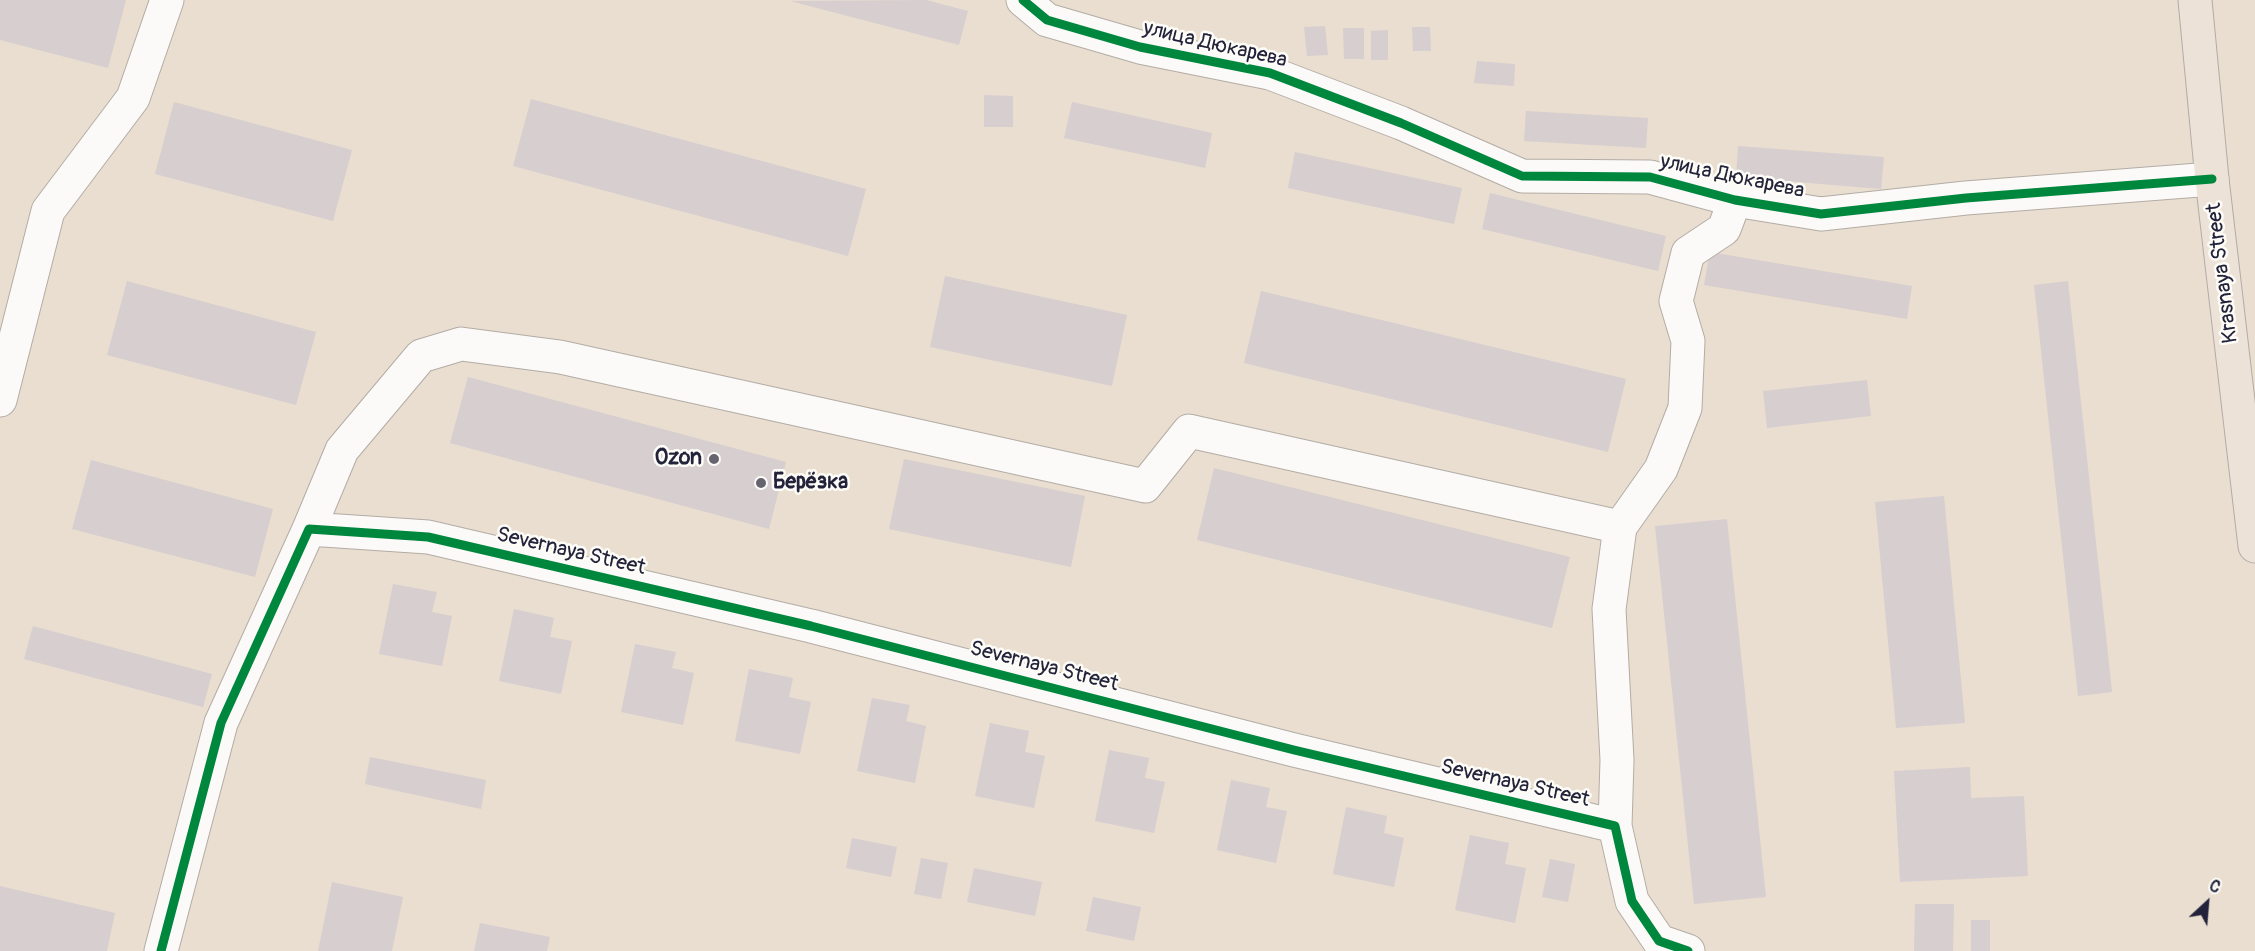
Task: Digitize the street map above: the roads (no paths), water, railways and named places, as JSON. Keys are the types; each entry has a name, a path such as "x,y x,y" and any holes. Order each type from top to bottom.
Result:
{"main road":[{"name":"Krasnaya Street","path":"2196,0 2212,179 2255,546"}],"street":[{"path":"0,400 48,211 133,98 167,0"},
{"name":"улица Дюкарева","path":"1023,0 1047,20 1140,47 1270,73 1401,123 1522,176 1650,177 1735,200 1821,214 1966,198 2212,179"},
{"path":"1688,951 1659,941 1632,902 1615,826 1617,760 1609,609 1620,527 1661,469 1685,408 1688,341 1676,301 1688,253 1724,229 1735,200"},
{"path":"161,951 221,723 309,529 342,450 421,356 461,344 560,357 1145,486 1190,431 1620,527"},
{"name":"Severnaya Street","path":"309,529 428,537 811,626 1294,750 1615,826"}],"place":[{"name":"Ozon","path":"714,459"},
{"name":"Берёзка","path":"761,483"}]}
